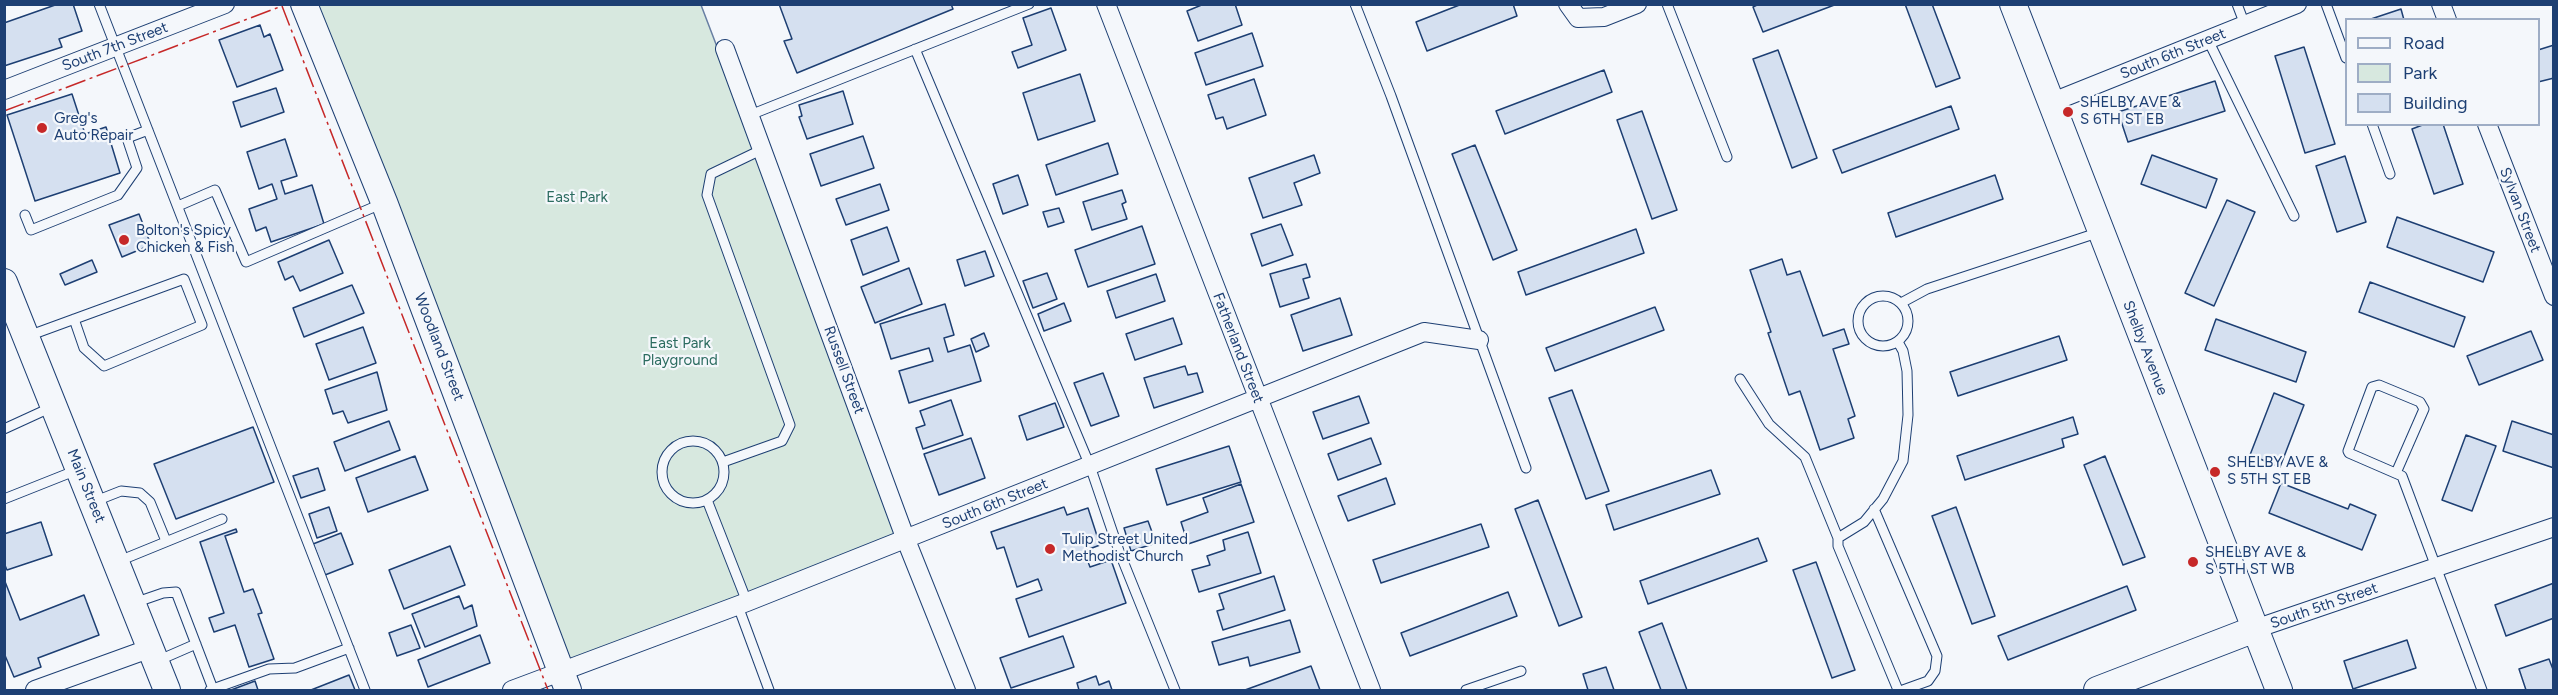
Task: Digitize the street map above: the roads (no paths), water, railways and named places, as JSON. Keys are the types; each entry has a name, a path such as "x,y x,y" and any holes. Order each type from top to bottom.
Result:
{"street":[{"name":"South 7th Street","path":"4,90 225,4"},
{"name":"Woodland Street","path":"304,4 384,202 564,681"},
{"name":"Fatherland Street","path":"1106,4 1371,690"},
{"path":"1568,4 1578,18 1604,17 1637,4"},
{"name":"Shelby Avenue","path":"2013,4 2279,690"},
{"name":"South 6th Street","path":"2050,103 2297,4"},
{"name":"Russell Street","path":"725,49 906,540 966,690"},
{"name":"Sylvan Street","path":"2488,126 2553,296"},
{"name":"Main Street","path":"4,282 167,690"},
{"name":"South 6th Street","path":"512,690 564,681 742,604 1424,332 1479,340"},
{"name":"South 5th Street","path":"2097,690 2255,629 2553,527"},
{"path":"35,690 153,655"}],"lane":[{"path":"99,4 365,690"},
{"path":"750,115 1029,4"},
{"path":"1355,4 1391,96 1526,468"},
{"path":"1667,4 1727,157"},
{"path":"2237,4 2245,25"},
{"path":"2326,4 2345,55"},
{"path":"2208,40 2294,216"},
{"path":"915,49 1090,466 1119,551 1175,690"},
{"path":"2373,126 2390,174"},
{"path":"25,214 31,230 118,195 137,168 127,138 148,130"},
{"path":"723,462 782,441 790,425 707,195 711,174 763,149"},
{"path":"178,206 215,190 246,262 384,202"},
{"path":"1901,303 1927,289 2100,232"},
{"path":"26,337 74,319 184,279 202,326 104,366 84,348 74,319"},
{"path":"1882,296 1901,303 1907,313 1909,323 1905,334 1898,342 1888,346 1878,347 1868,342 1861,334 1858,325 1858,314 1863,305 1872,298 1882,296"},
{"path":"1838,538 1863,522 1883,499 1903,461 1908,415 1906,371 1903,351 1898,342"},
{"path":"1740,379 1769,424 1805,457 1838,538 1838,546 1898,690"},
{"path":"2396,473 2424,409 2420,402 2379,385 2372,387 2348,451 2402,476 2482,690"},
{"path":"4,429 54,406"},
{"path":"696,440 706,443 715,449 723,462 724,478 720,488 707,500 695,504 685,503 669,493 662,475 663,464 675,446 685,442 696,440"},
{"path":"4,499 79,469"},
{"path":"93,502 121,491 140,493 150,502 166,541"},
{"path":"707,500 769,690"},
{"path":"1874,509 1937,656 1935,671 1928,681 1903,690"},
{"path":"116,562 222,519"},
{"path":"133,603 163,593 176,592 211,690 269,669 295,668 349,648"},
{"path":"153,655 196,644"},
{"path":"1466,690 1521,670"}],"place":[{"name":"SHELBY AVE & S 6TH ST EB","path":"2068,112"},
{"name":"Greg's Auto Repair","path":"42,128"},
{"name":"Bolton's Spicy Chicken & Fish","path":"124,240"},
{"name":"SHELBY AVE & S 5TH ST EB","path":"2215,472"},
{"name":"Tulip Street United Methodist Church","path":"1050,549"},
{"name":"SHELBY AVE & S 5TH ST WB","path":"2193,562"}],"park label":[{"name":"East Park","path":"577,198"},
{"name":"East Park Playground","path":"680,352"}]}
